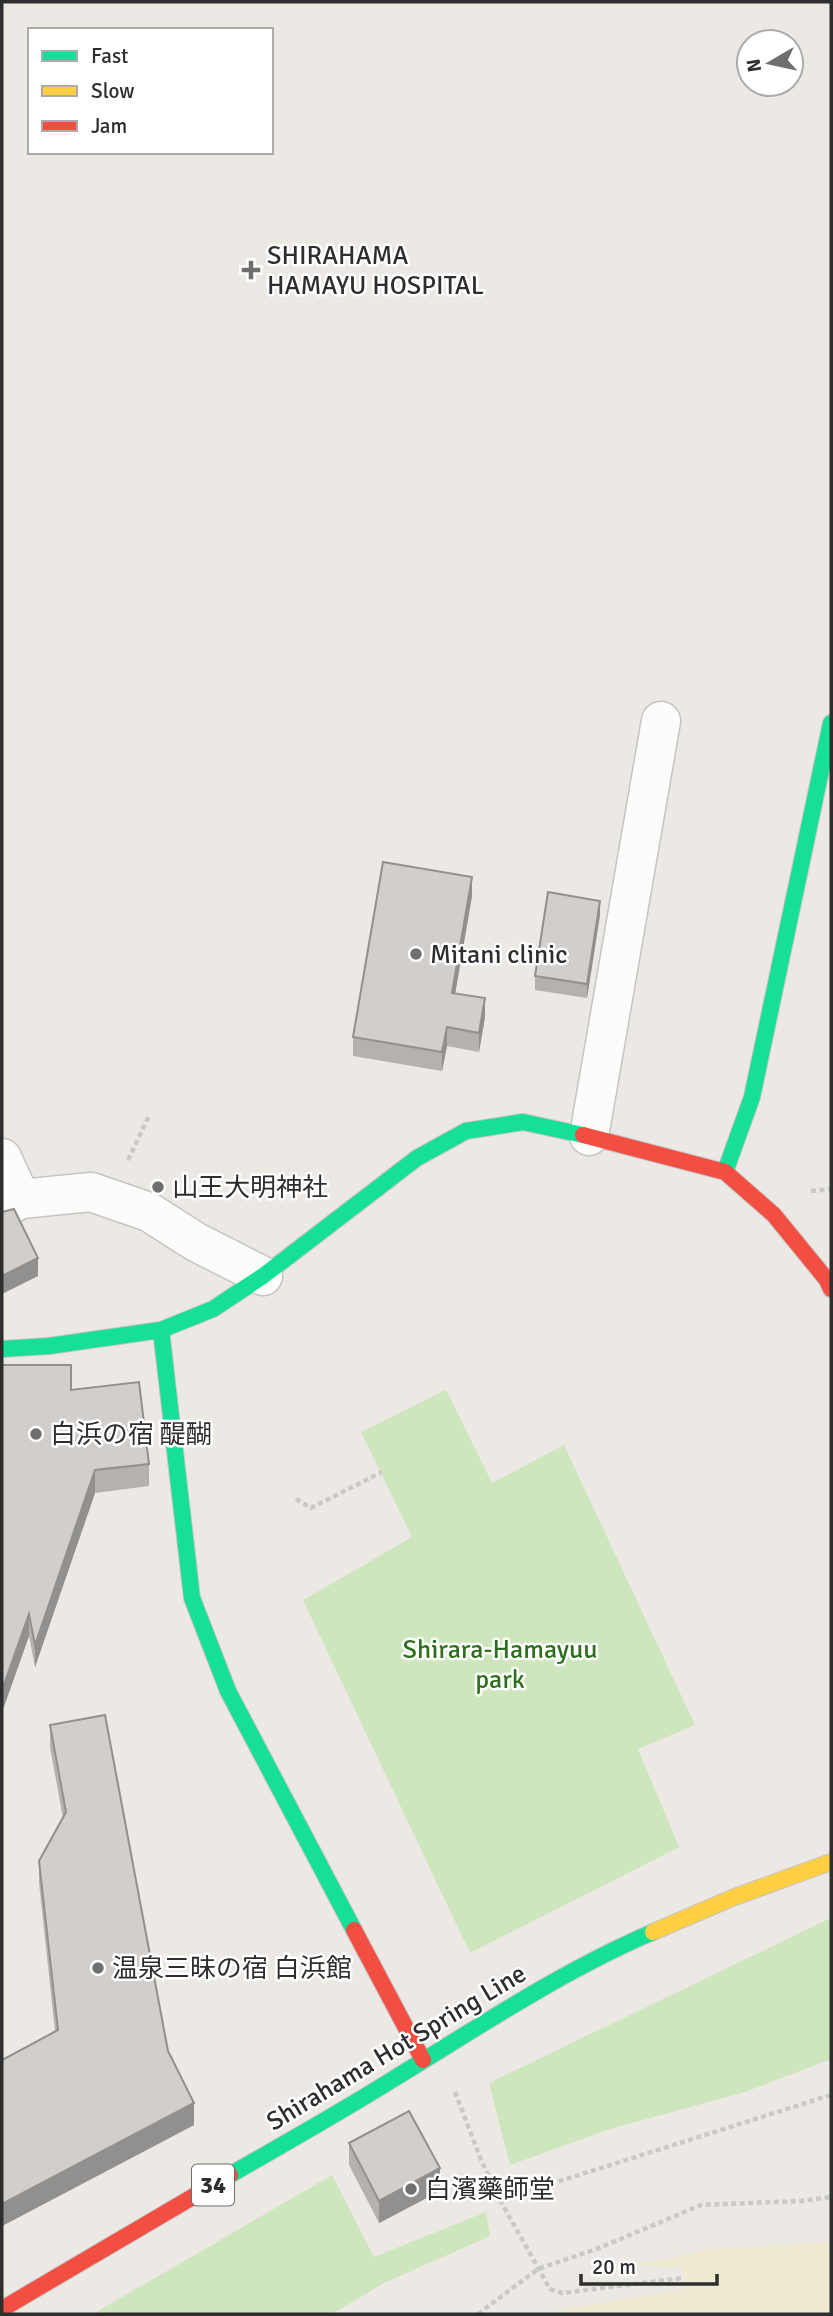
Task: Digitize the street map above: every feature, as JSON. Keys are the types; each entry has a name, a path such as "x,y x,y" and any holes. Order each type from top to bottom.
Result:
{"street":[{"path":"589,1136 661,721"},
{"path":"725,1172 752,1097 831,723"},
{"path":"2,1349 49,1346 161,1330 213,1309 263,1276 417,1158 466,1131 523,1122 589,1136 725,1172 774,1215 827,1280 831,1289"},
{"path":"2,1158 12,1204 91,1192 149,1212 196,1242 263,1276"},
{"path":"161,1330 192,1598 228,1691 423,2060"},
{"name":"Shirahama Hot Spring Line","path":"2,2309 423,2060 521,1999 620,1946 732,1898 831,1862"}],"path":[{"path":"296,1499 311,1508 382,1472"},
{"path":"456,2092 481,2160 500,2200 550,2289 562,2293 683,2278"},
{"path":"500,2200 831,2095"},
{"path":"478,2314 538,2269 599,2248 701,2205 801,2202 831,2197"}],"green space":[{"name":"Shirara-Hamayuu park","path":"446,1390 492,1483 564,1445 695,1725 638,1749 679,1847 470,1953 303,1600 412,1537 361,1432"},
{"path":"831,1918 831,2059 745,2092 610,2129 510,2165 489,2083"},
{"path":"332,2175 374,2257 486,2212 490,2236 384,2283 332,2314 93,2314"}],"sand":[{"path":"831,2242 831,2314 548,2314 684,2289 681,2267 606,2265 656,2261 711,2249"}],"building":[{"name":"Mitani clinic","path":"383,862 472,877 452,993 485,998 479,1033 447,1027 442,1052 353,1037"},
{"path":"548,892 600,901 587,984 535,976"},
{"path":"14,1209 38,1258 2,1276 2,1212"},
{"path":"2,1365 71,1365 71,1390 139,1382 149,1464 95,1470 35,1645 29,1614 2,1690"},
{"name":"温泉三昧の宿 白浜館","path":"105,1715 168,2051 194,2103 2,2204 2,2060 58,2030 39,1861 66,1812 50,1725"},
{"path":"409,2111 440,2168 379,2201 349,2143"}],"traffic: fast":[{"path":"725,1172 752,1097 831,723"},
{"path":"2,1349 49,1346 161,1330 213,1309 263,1276 417,1158 466,1131 523,1122 583,1135"},
{"path":"161,1330 192,1598 228,1691 354,1930"},
{"path":"230,2175 554,1982 653,1932"}],"traffic: slow":[{"path":"653,1932 732,1898 831,1862"}],"traffic: jam":[{"path":"583,1135 725,1172 774,1215 827,1280 831,1289"},
{"path":"354,1930 423,2060"},
{"path":"2,2309 230,2175"}],"place":[{"name":"SHIRAHAMA HAMAYU HOSPITAL","path":"251,270"},
{"name":"Mitani clinic","path":"416,954"},
{"name":"山王大明神社","path":"158,1187"},
{"name":"白浜の宿 醍醐","path":"36,1434"},
{"name":"温泉三昧の宿 白浜館","path":"98,1968"},
{"name":"白濱藥師堂","path":"411,2189"}]}
